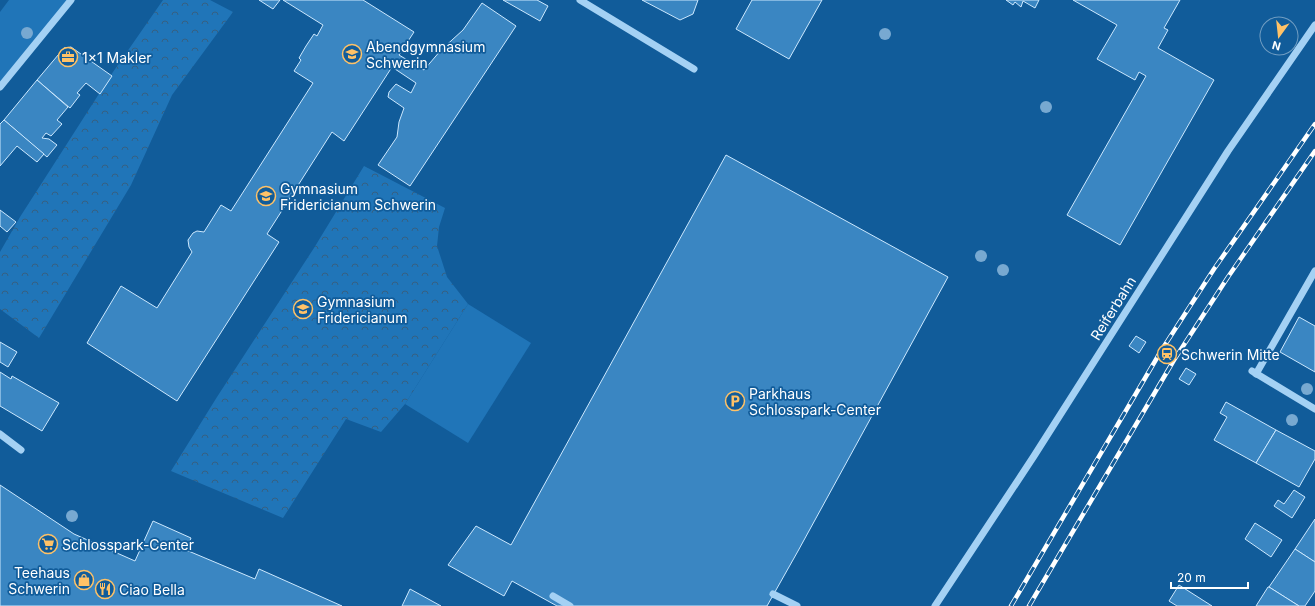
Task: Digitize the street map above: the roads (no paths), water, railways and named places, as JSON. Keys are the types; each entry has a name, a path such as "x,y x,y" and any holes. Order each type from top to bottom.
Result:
{"street":[{"path":"0,87 71,0"},
{"path":"580,0 694,69"},
{"name":"Reiferbahn","path":"935,606 1034,456 1228,150 1315,25"},
{"path":"1315,271 1254,373 1315,409"},
{"path":"0,434 21,450"},
{"path":"773,594 797,606"},
{"path":"553,596 570,606"}],"railway":[{"path":"1011,606 1161,351 1214,269 1315,124"},
{"path":"1029,606 1174,360 1228,277 1315,151"}],"place":[{"name":"Abendgymnasium Schwerin","path":"352,54"},
{"name":"1x1 Makler","path":"68,57"},
{"name":"Gymnasium Fridericianum Schwerin","path":"266,196"},
{"name":"Gymnasium Fridericianum","path":"303,309"},
{"name":"Schwerin Mitte","path":"1167,354"},
{"name":"Parkhaus Schlosspark-Center","path":"735,401"},
{"name":"Schlosspark-Center","path":"48,544"},
{"name":"Teehaus Schwerin","path":"84,580"},
{"name":"Ciao Bella","path":"105,589"}]}
